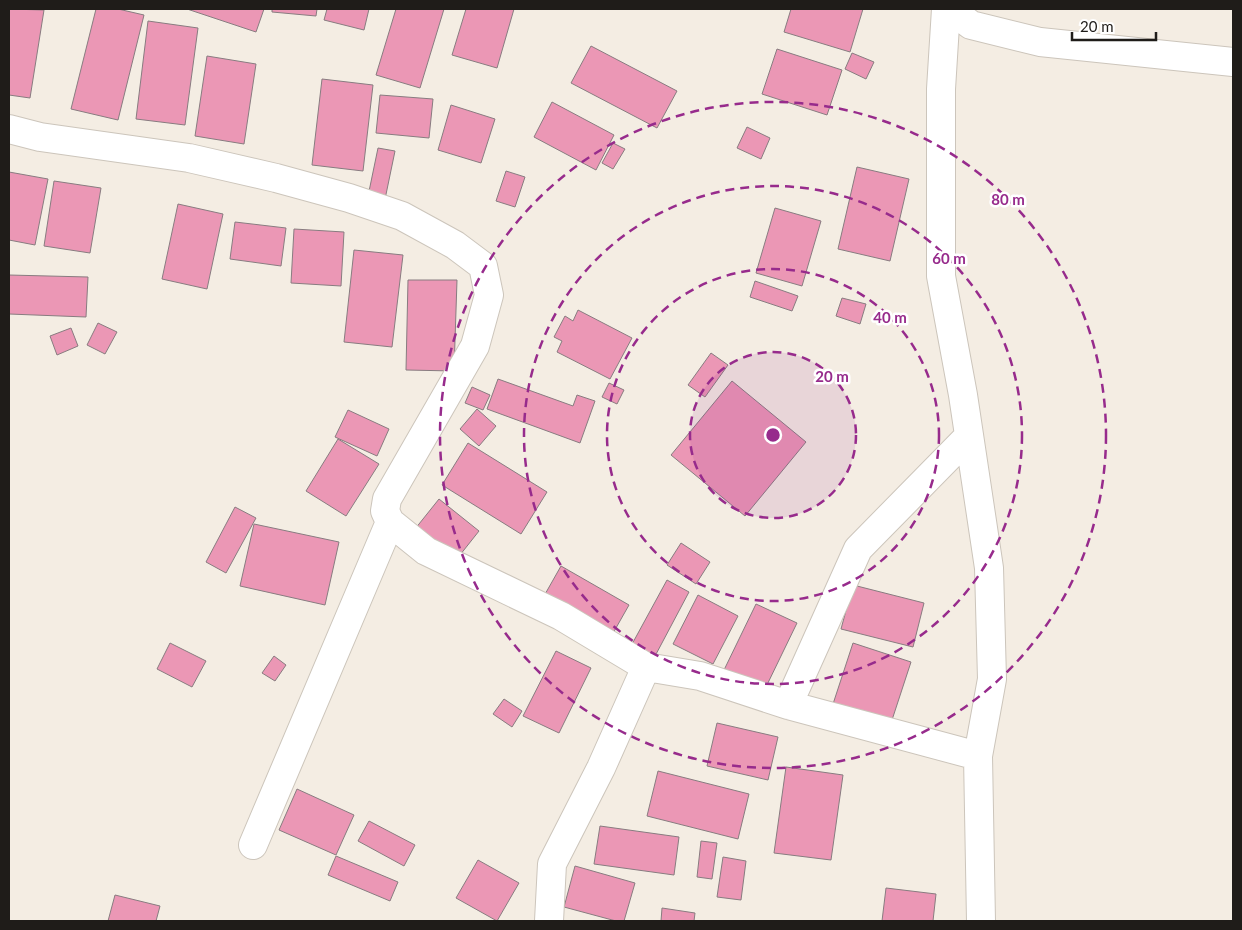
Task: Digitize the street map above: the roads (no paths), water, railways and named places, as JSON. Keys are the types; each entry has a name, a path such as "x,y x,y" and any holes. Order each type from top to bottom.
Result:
{"street":[{"path":"948,9 970,25 1040,42 1233,62"},
{"path":"948,9 941,89 941,276 969,436 989,568 992,679 978,756 982,921"},
{"path":"9,129 40,137 189,158 276,178 349,198 402,216 455,245 483,266 489,295 475,346 386,498 385,511 390,522 426,551 561,616 646,667 700,676 788,705 978,756"},
{"path":"788,705 858,549 969,436"},
{"path":"253,845 390,522"},
{"path":"549,921 552,864 602,768 646,667"}]}
